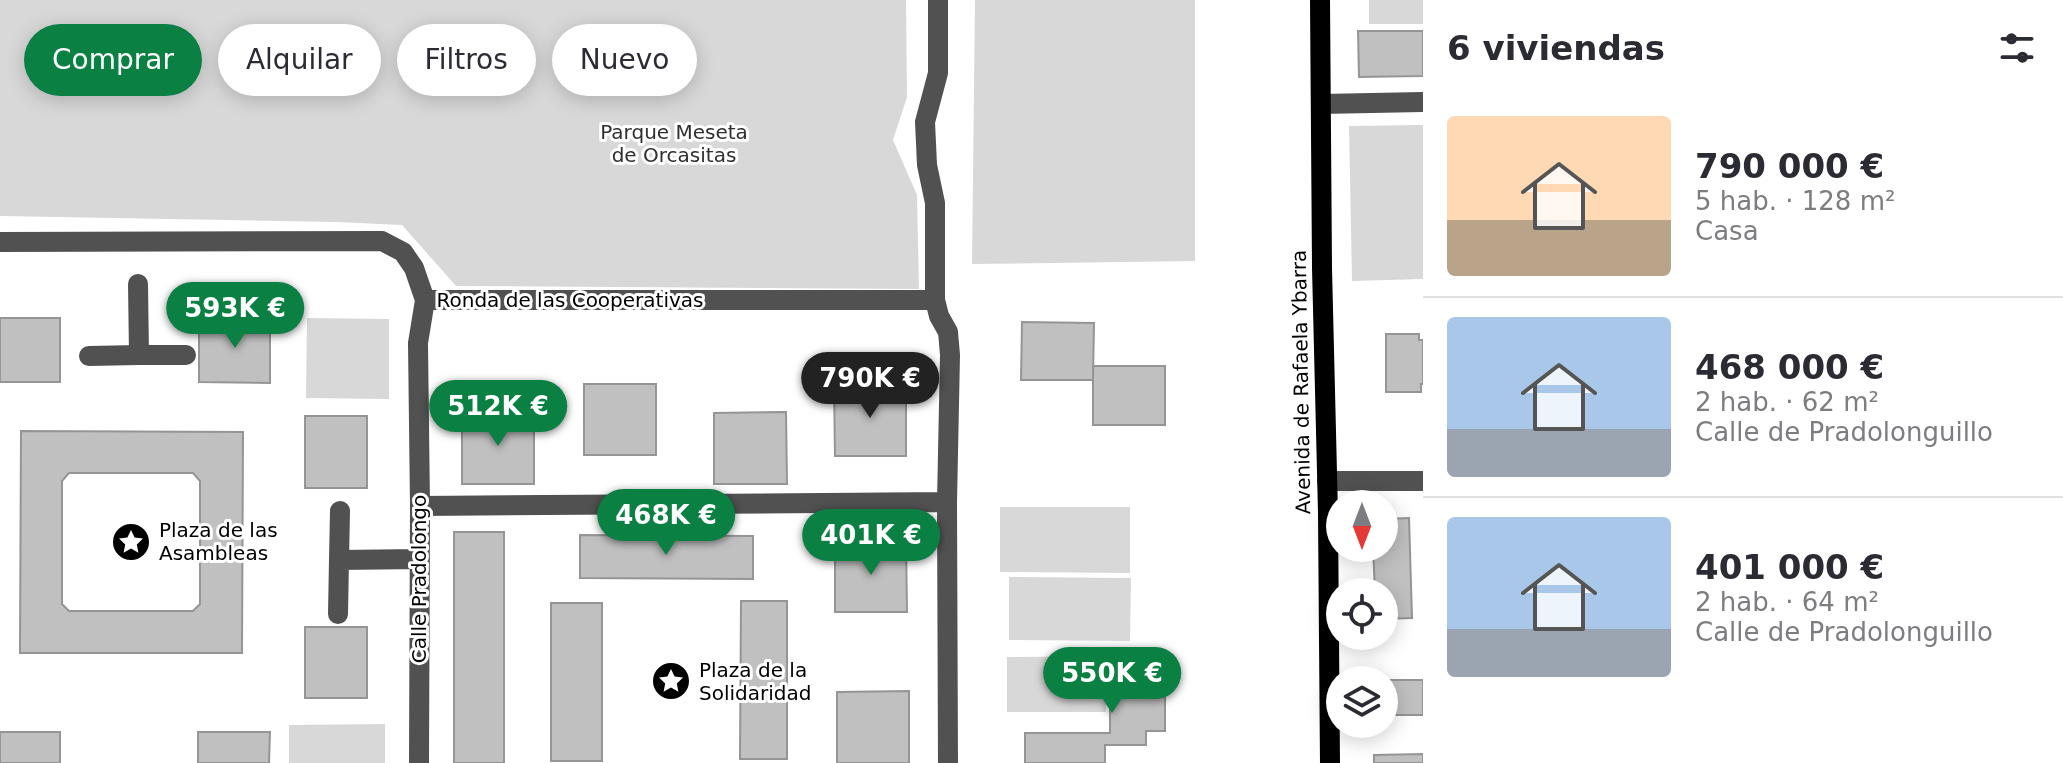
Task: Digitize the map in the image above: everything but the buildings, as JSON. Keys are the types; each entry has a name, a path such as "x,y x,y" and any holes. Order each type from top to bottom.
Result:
{"main road":[{"name":"Avenida de Rafaela Ybarra","path":"1320,0 1330,763"}],"street":[{"path":"938,0 938,73 925,122 927,165 935,203 935,300 948,332 950,355 948,763"},
{"path":"1321,104 1423,102"},
{"name":"Ronda de las Cooperativas","path":"0,242 382,241 403,252 414,268 425,300 935,300"},
{"path":"138,284 139,355"},
{"name":"Calle Pradolongo","path":"419,763 418,343 425,300"},
{"path":"89,356 186,355"},
{"path":"1327,481 1423,481"},
{"path":"420,506 947,502"},
{"path":"338,614 340,511"},
{"path":"339,560 420,559"}],"green space":[{"name":"Parque Meseta de Orcasitas","path":"0,0 906,0 907,97 893,140 917,195 919,289 456,286 402,225 0,216"},
{"path":"975,0 1195,0 1195,261 972,264"},
{"path":"1369,0 1423,0 1423,24 1369,24"},
{"path":"1423,125 1423,279 1352,281 1349,126"},
{"path":"307,318 389,319 389,399 306,398"},
{"path":"1000,507 1130,507 1130,573 1000,572"},
{"path":"1009,577 1131,578 1130,641 1009,640"},
{"path":"1106,656 1106,712 1007,712 1007,657"},
{"path":"385,724 385,763 289,763 289,725"}],"place":[{"name":"Plaza de las Asambleas","path":"131,542"},
{"name":"Plaza de la Solidaridad","path":"671,681"}]}
